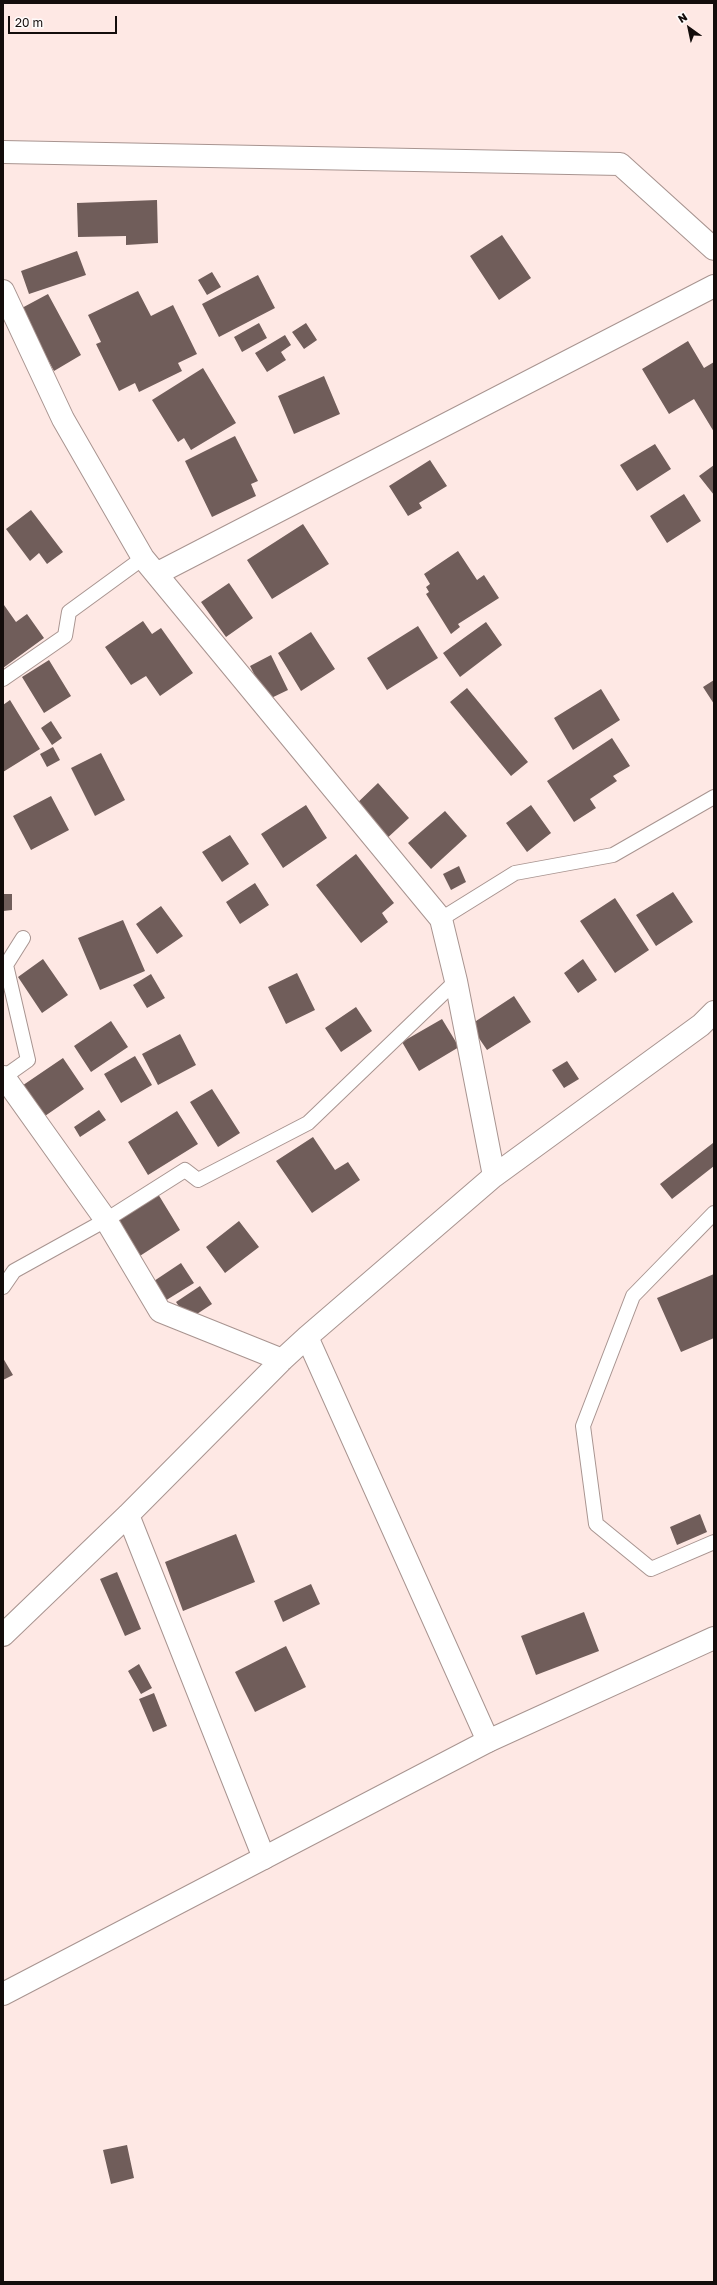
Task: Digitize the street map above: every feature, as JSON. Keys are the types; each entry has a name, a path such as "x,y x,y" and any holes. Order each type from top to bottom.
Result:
{"street":[{"path":"3,152 620,164 714,249"},
{"path":"151,566 714,286"},
{"path":"3,291 63,419 151,566 441,919 456,981 494,1176"},
{"path":"3,1635 128,1515 282,1360 307,1337 494,1176 701,1025 714,1012"},
{"path":"4,1077 106,1220 160,1311 282,1360"},
{"path":"307,1337 488,1741"},
{"path":"128,1515 264,1858"},
{"path":"3,1994 488,1741 714,1638"}],"lane":[{"path":"3,679 65,636 69,612 151,566"},
{"path":"441,919 515,873 613,855 714,797"},
{"path":"4,1077 28,1060 6,965 23,938"},
{"path":"3,1287 14,1270 106,1220 185,1170 198,1180 308,1123 456,981"},
{"path":"714,1213 633,1296 584,1426 596,1524 651,1569 714,1542"}],"building":[{"path":"157,200 158,243 126,245 126,236 78,237 77,203"},
{"path":"502,235 531,278 499,300 470,256"},
{"path":"77,251 86,275 29,294 21,271"},
{"path":"212,272 221,287 207,295 198,280"},
{"path":"258,275 275,308 219,337 202,304"},
{"path":"138,291 151,316 173,305 197,354 178,363 182,371 139,392 135,383 119,391 96,344 101,342 88,315"},
{"path":"48,294 81,355 54,371 20,309"},
{"path":"259,323 267,338 242,352 234,337"},
{"path":"306,323 317,340 304,349 292,332"},
{"path":"285,335 291,345 281,352 286,360 267,372 255,353"},
{"path":"688,341 704,368 714,362 714,432 694,399 669,414 642,369"},
{"path":"203,368 236,423 191,450 184,438 178,442 152,400"},
{"path":"324,376 340,414 294,434 278,396"},
{"path":"235,436 258,481 251,484 256,496 212,517 185,461"},
{"path":"655,444 671,469 637,491 620,465"},
{"path":"430,460 447,486 419,503 422,508 408,516 389,486"},
{"path":"714,465 714,495 699,476"},
{"path":"684,494 701,521 667,543 650,516"},
{"path":"31,510 63,552 47,564 39,553 30,561 6,529"},
{"path":"303,524 329,564 272,599 247,560"},
{"path":"458,551 477,580 484,575 499,598 458,624 460,627 451,634 426,594 429,592 426,587 430,584 424,574"},
{"path":"229,583 253,618 226,637 201,602"},
{"path":"4,605 16,622 27,614 44,638 3,668"},
{"path":"143,621 152,634 161,628 193,673 160,696 146,676 131,685 105,647"},
{"path":"486,622 502,645 460,677 443,653"},
{"path":"418,626 438,658 387,690 367,658"},
{"path":"311,632 335,669 301,691 278,653"},
{"path":"271,655 288,690 267,700 250,666"},
{"path":"49,660 71,696 44,713 22,677"},
{"path":"714,680 714,704 703,687"},
{"path":"467,688 528,762 511,776 450,702"},
{"path":"601,689 620,720 573,750 554,718"},
{"path":"10,700 40,749 3,772 3,705"},
{"path":"51,721 62,738 52,745 41,728"},
{"path":"612,738 630,766 613,776 617,781 590,799 596,808 574,822 547,781"},
{"path":"53,747 60,760 47,767 40,754"},
{"path":"101,753 125,800 95,816 71,768"},
{"path":"378,783 409,818 384,841 353,807"},
{"path":"51,796 69,830 31,850 13,816"},
{"path":"306,805 327,838 283,868 261,834"},
{"path":"531,805 551,833 527,852 506,823"},
{"path":"445,811 467,836 431,869 408,843"},
{"path":"230,835 249,864 222,882 202,852"},
{"path":"356,854 394,903 382,913 388,922 361,943 316,885"},
{"path":"459,866 466,882 451,890 443,874"},
{"path":"255,883 269,905 240,924 226,902"},
{"path":"673,892 693,922 656,946 636,915"},
{"path":"3,894 12,894 12,910 3,911"},
{"path":"615,898 649,950 615,973 580,921"},
{"path":"161,906 183,936 157,954 136,924"},
{"path":"123,920 145,971 100,990 78,938"},
{"path":"43,959 68,995 42,1013 18,977"},
{"path":"583,959 597,980 578,993 564,973"},
{"path":"297,973 315,1010 286,1024 268,987"},
{"path":"151,974 165,998 147,1008 133,985"},
{"path":"514,996 531,1022 487,1050 470,1025"},
{"path":"356,1007 372,1031 341,1052 325,1028"},
{"path":"442,1019 459,1047 419,1071 402,1042"},
{"path":"111,1021 128,1047 91,1072 74,1046"},
{"path":"180,1034 196,1065 158,1085 142,1054"},
{"path":"135,1056 152,1085 121,1103 104,1074"},
{"path":"63,1058 84,1089 32,1125 10,1094"},
{"path":"567,1061 579,1079 564,1088 552,1070"},
{"path":"212,1089 240,1133 218,1147 190,1102"},
{"path":"99,1110 106,1120 80,1137 74,1127"},
{"path":"177,1111 198,1144 148,1175 128,1142"},
{"path":"313,1137 335,1170 348,1162 360,1180 312,1213 276,1161"},
{"path":"713,1143 714,1166 672,1199 660,1184"},
{"path":"158,1194 180,1230 129,1263 107,1227"},
{"path":"239,1221 259,1247 225,1273 206,1247"},
{"path":"181,1263 194,1283 160,1304 148,1285"},
{"path":"714,1274 714,1338 681,1352 657,1298"},
{"path":"200,1286 212,1304 188,1320 176,1302"},
{"path":"3,1358 13,1375 3,1380"},
{"path":"700,1514 707,1532 677,1545 670,1527"},
{"path":"236,1534 255,1582 183,1611 165,1562"},
{"path":"117,1572 141,1629 125,1636 100,1579"},
{"path":"311,1584 320,1604 283,1622 274,1601"},
{"path":"584,1612 599,1651 536,1675 521,1636"},
{"path":"286,1646 306,1687 255,1712 235,1672"},
{"path":"139,1664 152,1688 141,1694 128,1671"},
{"path":"154,1693 167,1726 153,1732 139,1699"},
{"path":"127,2145 134,2178 111,2184 103,2150"}]}
